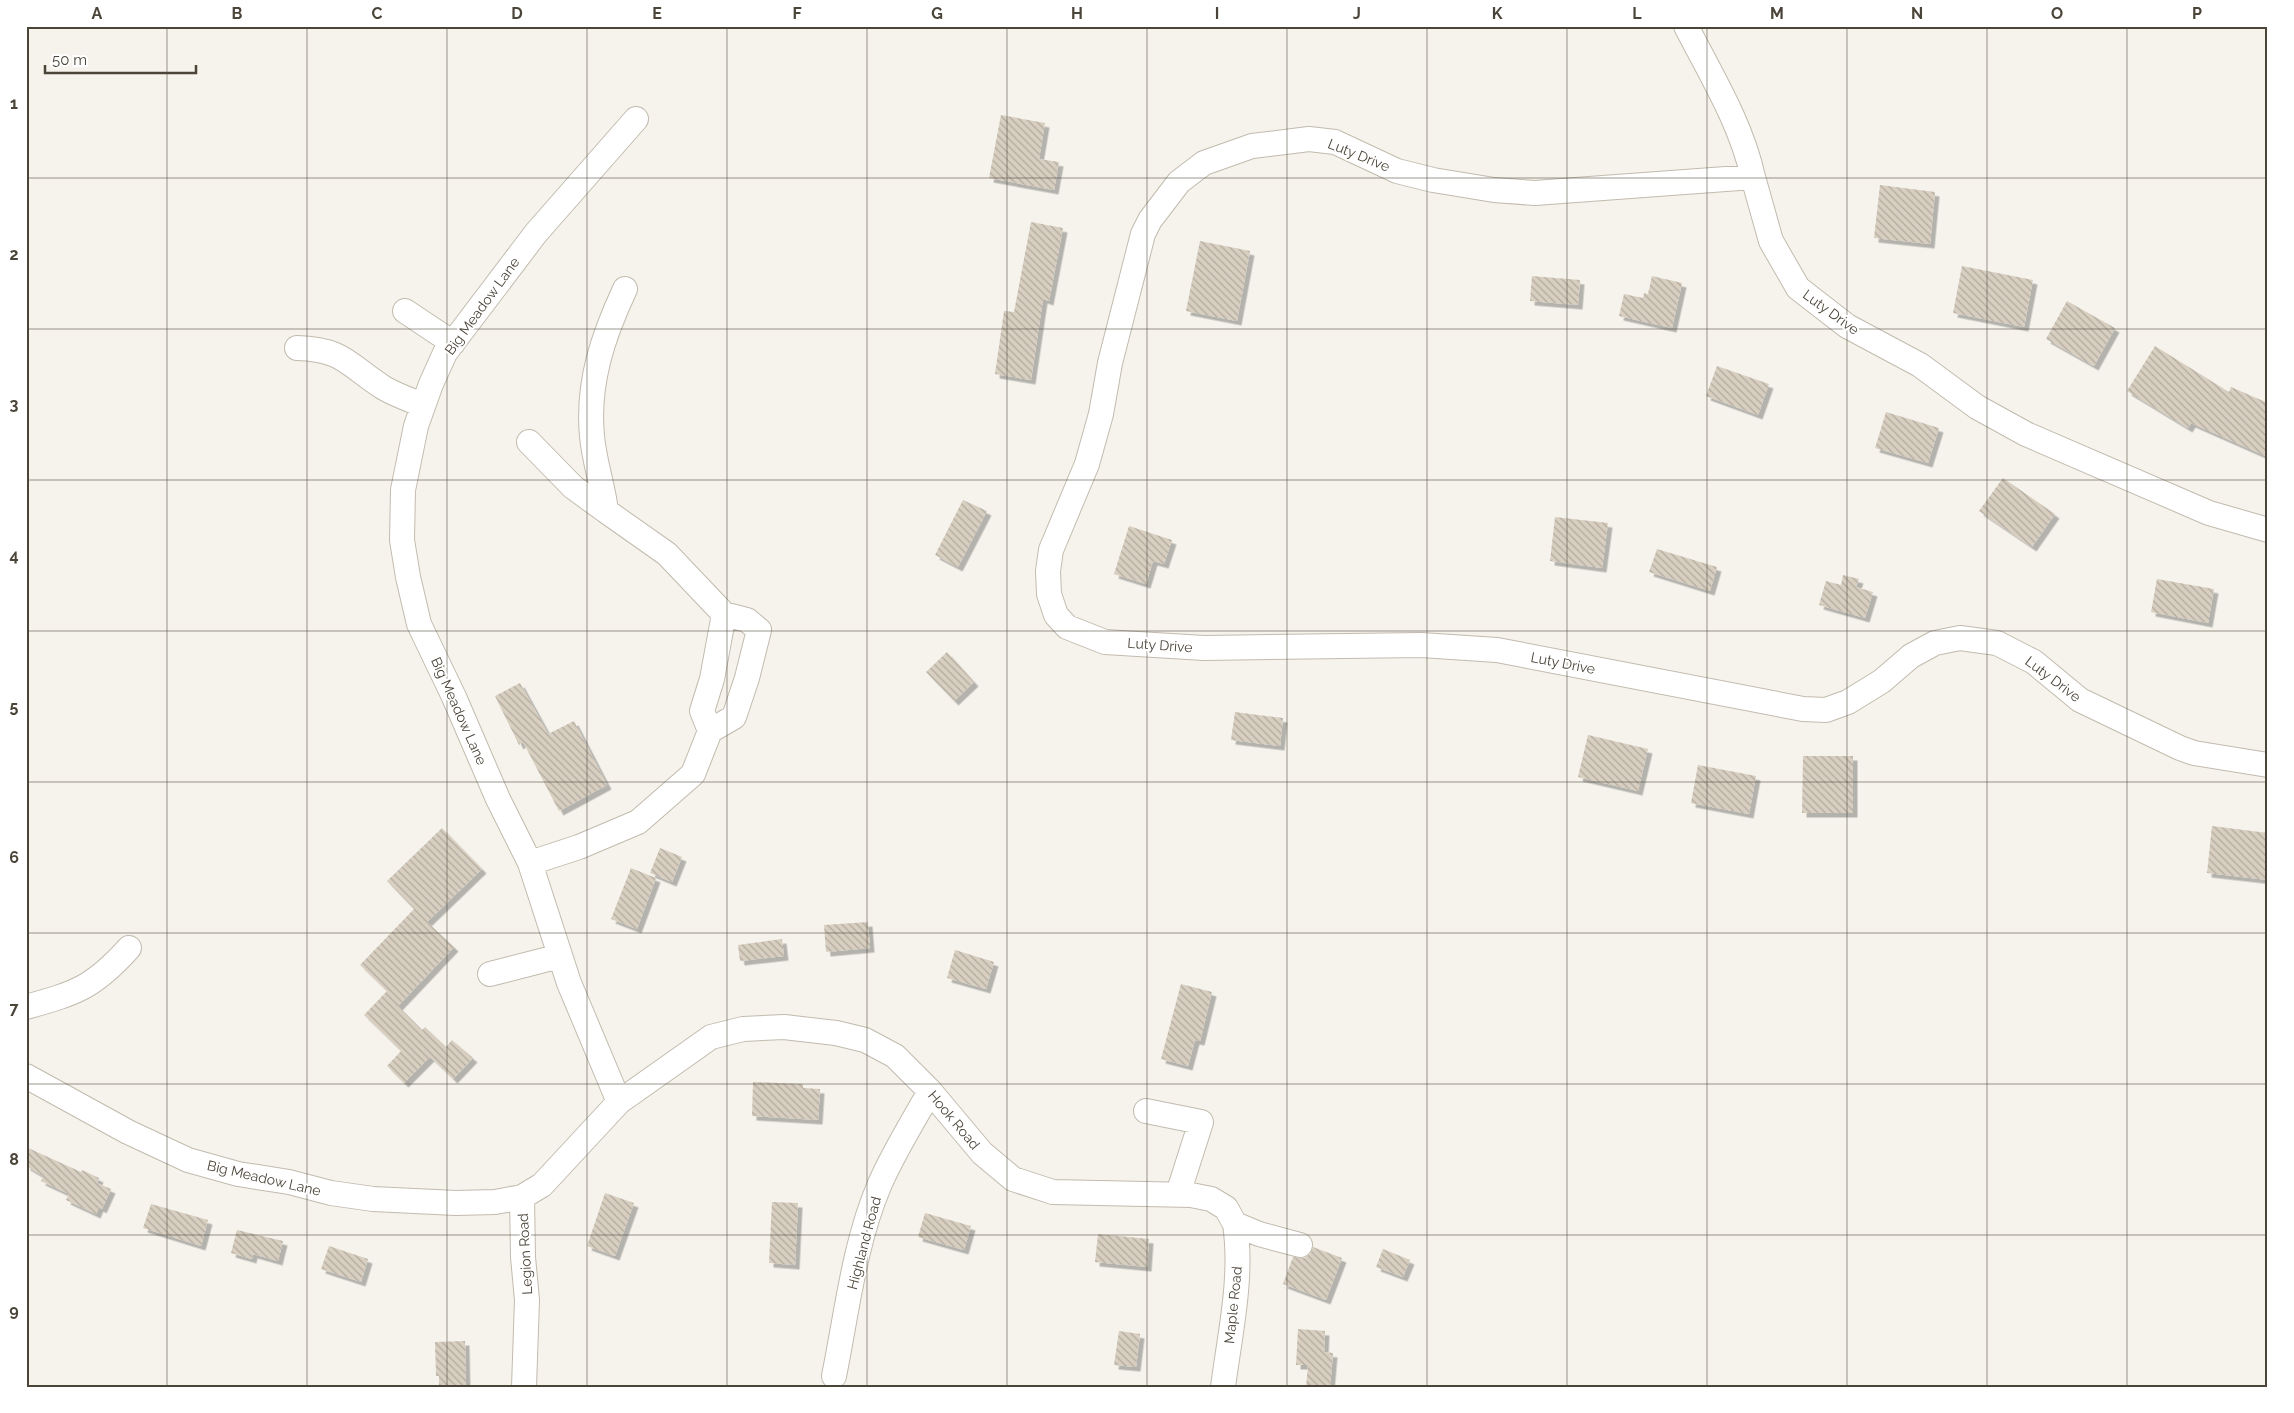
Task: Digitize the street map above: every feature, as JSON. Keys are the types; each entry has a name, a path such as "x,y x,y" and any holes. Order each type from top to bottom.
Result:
{"street":[{"name":"Luty Drive","path":"1686,26 1731,112 1747,151 1771,240 1798,288 1847,326 1920,365 1977,407 2026,434 2209,513 2268,530"},
{"name":"Big Meadow Lane","path":"619,1102 569,983 530,863 498,799 454,697 419,624 402,540 403,490 416,426 431,384 445,353 536,233 636,119"},
{"name":"Luty Drive","path":"1754,177 1534,192 1494,190 1433,180 1406,173 1334,142 1309,139 1252,146 1204,163 1178,182 1150,220 1143,234 1087,464 1051,550 1048,571 1049,594 1056,615 1067,627 1105,642 1204,648 1421,645 1497,650 1745,699 1803,709 1826,710 1848,702 1874,686 1912,656 1935,643 1960,638 1997,643 2034,662 2080,700 2194,753 2268,765"},
{"path":"606,511 592,437 591,403 596,362 604,337 625,289"},
{"path":"405,311 453,343"},
{"path":"297,348 318,349 338,355 385,388 423,405"},
{"path":"529,442 573,488 667,554 724,614 747,620 758,630 747,678 734,717 710,731 693,774 638,822 579,847 530,863"},
{"path":"710,731 702,711 712,679 724,614"},
{"path":"26,1006 65,996 88,986 113,966 129,948"},
{"path":"490,974 560,956"},
{"name":"Hook Road","path":"619,1102 711,1037 743,1029 784,1027 836,1033 865,1040 895,1056 930,1091 982,1153 1013,1178 1054,1192 1178,1194 1211,1199 1226,1208 1235,1224"},
{"name":"Big Meadow Lane","path":"26,1076 128,1132 188,1160 238,1174 289,1182 330,1193 373,1199 456,1203 495,1202 522,1197"},
{"name":"Highland Road","path":"834,1376 867,1219 880,1184 930,1091"},
{"name":"Legion Road","path":"524,1387 527,1300 523,1257 522,1197 542,1185 619,1102"},
{"path":"1146,1111 1201,1122 1178,1194"},
{"path":"1235,1224 1259,1234 1300,1245"},
{"name":"Maple Road","path":"1223,1387 1237,1279 1239,1248 1235,1224"}],"building":[{"path":"1001,115 1045,123 1039,159 1059,162 1054,190 989,178"},
{"path":"1880,185 1935,192 1930,244 1874,238"},
{"path":"1031,222 1063,228 1049,301 1043,299 1031,380 995,374 1004,311 1014,312"},
{"path":"1200,241 1250,251 1237,321 1186,311"},
{"path":"1962,266 2033,280 2024,327 1953,313"},
{"path":"1532,276 1580,280 1578,305 1530,301"},
{"path":"1652,276 1682,283 1672,328 1619,316 1624,294 1643,298 1644,293 1648,294"},
{"path":"2067,301 2115,328 2094,366 2046,339"},
{"path":"2155,346 2229,392 2231,387 2268,403 2268,457 2191,423 2188,428 2127,391"},
{"path":"1717,366 1769,384 1758,415 1706,396"},
{"path":"1886,412 1939,428 1928,463 1875,448"},
{"path":"2003,478 2055,514 2032,547 1979,511"},
{"path":"963,500 987,511 958,567 935,555"},
{"path":"1555,517 1608,523 1602,568 1550,561"},
{"path":"1129,526 1172,540 1164,564 1153,561 1146,584 1114,574"},
{"path":"1657,549 1717,567 1710,591 1649,572"},
{"path":"1843,575 1859,579 1856,587 1873,592 1865,618 1819,605 1826,581 1841,585"},
{"path":"2157,579 2214,589 2208,623 2151,612"},
{"path":"947,652 974,682 954,701 926,672"},
{"path":"520,683 548,734 574,721 607,785 559,811 523,742 519,745 495,696"},
{"path":"1235,712 1283,718 1280,746 1231,740"},
{"path":"1588,735 1648,749 1638,791 1578,777"},
{"path":"1803,756 1853,756 1853,813 1802,813"},
{"path":"1698,765 1756,776 1749,814 1691,803"},
{"path":"2212,826 2268,833 2268,880 2207,873"},
{"path":"442,828 482,869 427,922 454,947 398,1006 422,1030 425,1027 446,1047 452,1040 473,1058 453,1079 430,1057 404,1083 387,1066 401,1051 364,1015 387,991 360,965 414,909 387,881"},
{"path":"660,848 682,857 672,882 650,873"},
{"path":"631,868 656,878 637,929 611,919"},
{"path":"868,922 870,948 826,952 824,925"},
{"path":"782,939 784,956 740,961 738,945"},
{"path":"955,950 994,962 986,989 947,978"},
{"path":"1181,984 1212,992 1200,1041 1195,1040 1188,1066 1161,1059"},
{"path":"753,1082 803,1084 803,1088 820,1089 818,1120 752,1116"},
{"path":"26,1147 81,1172 82,1170 99,1178 97,1183 111,1189 102,1209 99,1207 96,1214 66,1200 69,1194 41,1181 43,1176 26,1166"},
{"path":"605,1193 634,1203 615,1256 587,1246"},
{"path":"772,1202 798,1203 795,1265 769,1263"},
{"path":"151,1204 208,1220 201,1246 143,1228"},
{"path":"925,1213 971,1226 964,1250 918,1237"},
{"path":"237,1230 283,1241 278,1261 253,1254 252,1259 231,1253"},
{"path":"1098,1234 1149,1239 1147,1267 1095,1262"},
{"path":"329,1246 368,1259 361,1282 321,1269"},
{"path":"1313,1247 1342,1258 1326,1300 1283,1284 1293,1257 1304,1258 1310,1254"},
{"path":"1383,1249 1410,1260 1403,1277 1376,1267"},
{"path":"1298,1329 1325,1331 1324,1352 1333,1353 1330,1387 1306,1387 1308,1365 1296,1365"},
{"path":"1119,1331 1140,1334 1136,1367 1114,1365"},
{"path":"465,1341 466,1387 439,1387 439,1376 436,1376 435,1342"}]}
